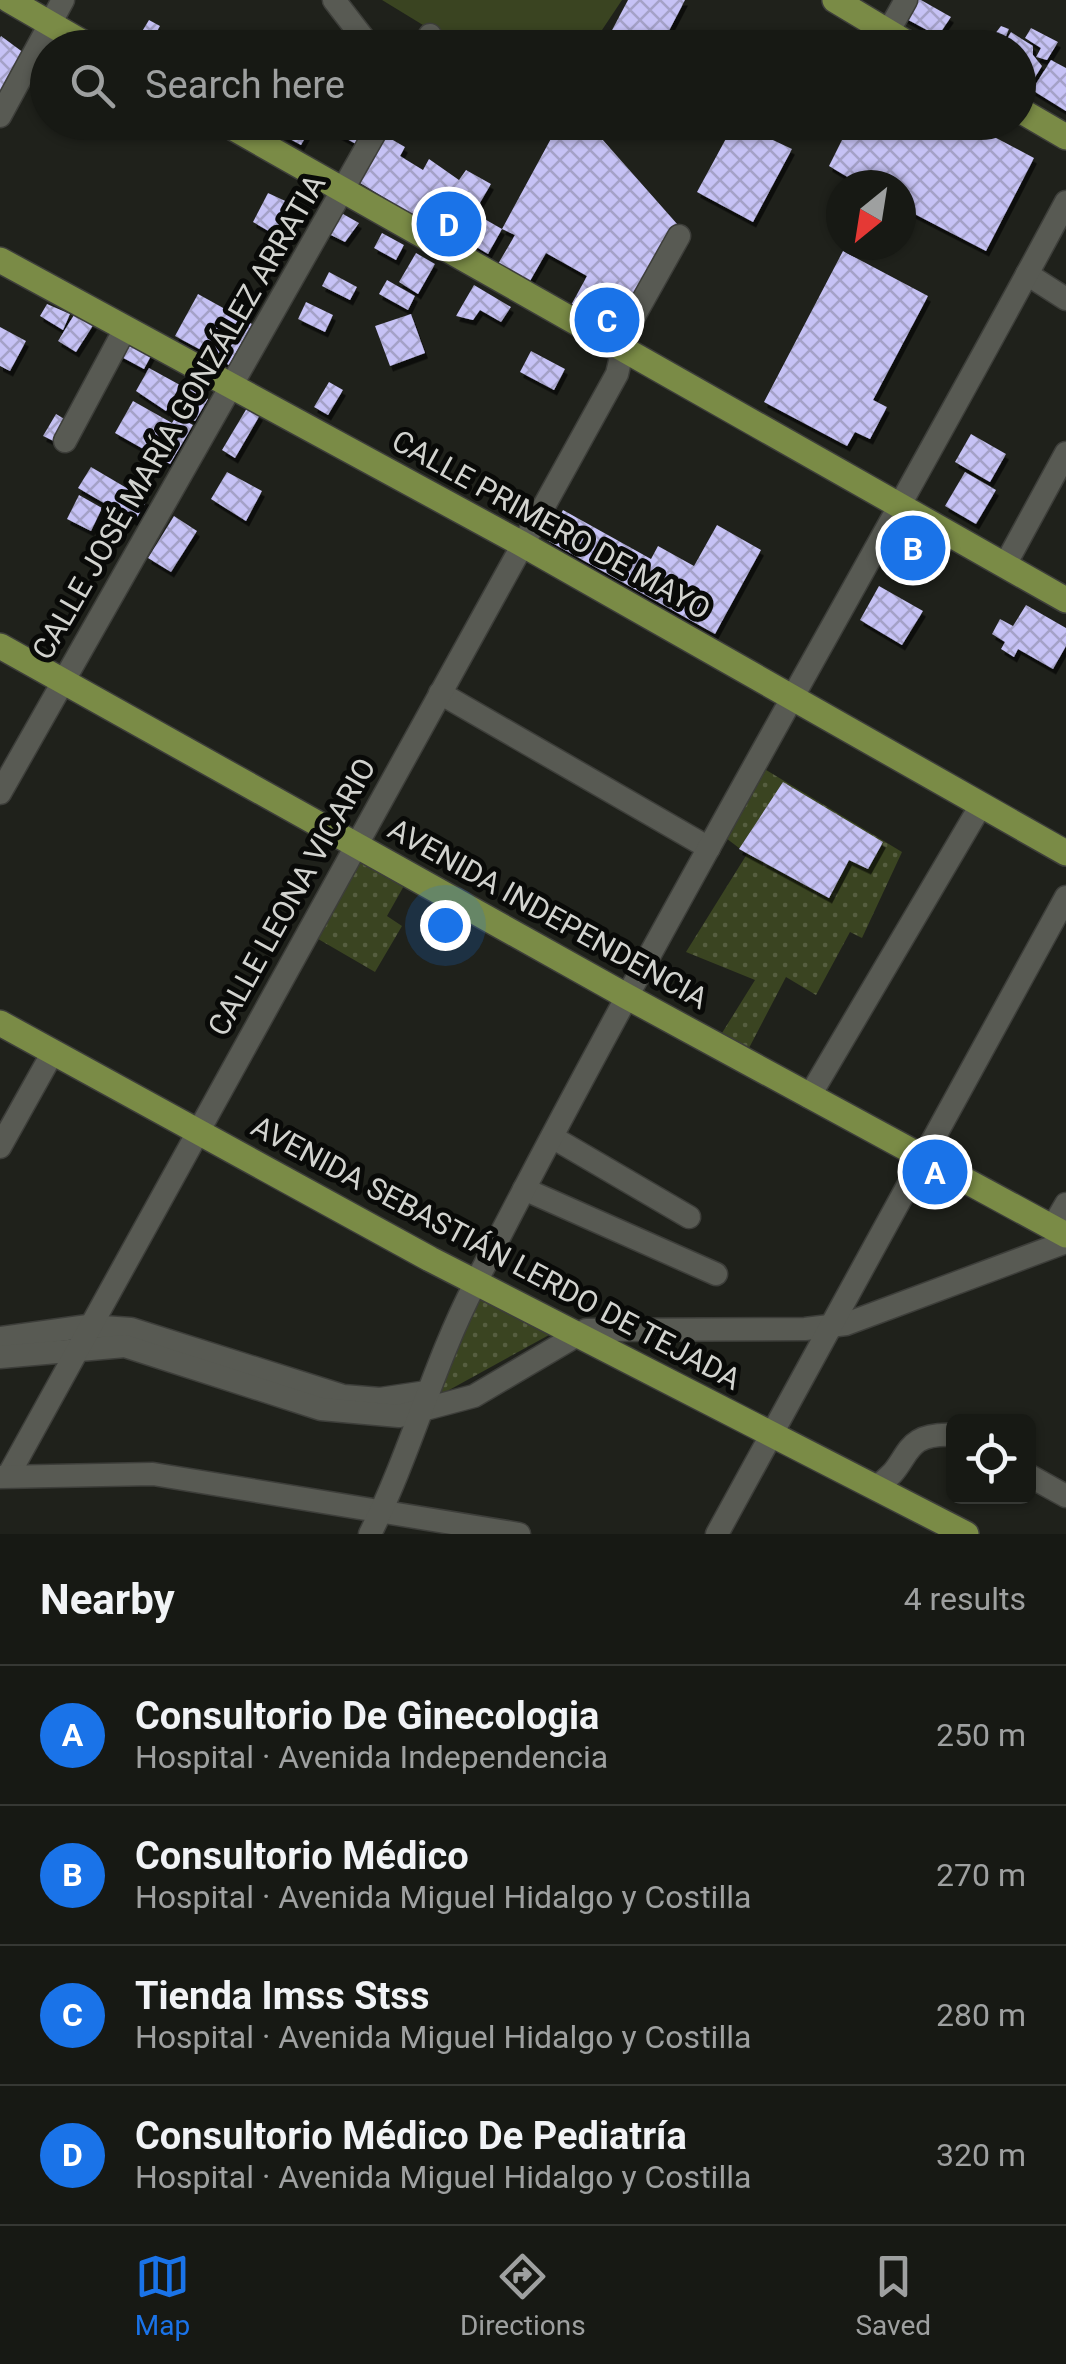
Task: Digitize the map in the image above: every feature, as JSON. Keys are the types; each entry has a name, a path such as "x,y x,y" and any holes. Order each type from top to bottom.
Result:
{"main road":[{"path":"8,0 60,30"},
{"path":"835,0 885,30"},
{"path":"1036,120 1066,138"},
{"path":"254,140 1066,600"},
{"name":"CALLE PRIMERO DE MAYO","path":"0,260 522,544 1066,853"},
{"name":"AVENIDA INDEPENDENCIA","path":"0,646 1061,1235"},
{"name":"AVENIDA SEBASTIÁN LERDO DE TEJADA","path":"0,1023 476,1282 966,1534"}],"street":[{"path":"47,30 63,0"},
{"path":"334,0 357,30"},
{"path":"889,30 906,0"},
{"path":"0,116 30,61"},
{"name":"CALLE JOSÉ MARÍA GONZÁLEZ ARRATIA","path":"0,792 371,140"},
{"path":"375,1523 476,1282 524,1189 626,996 902,506 1066,202"},
{"name":"CALLE LEONA VICARIO","path":"4,1476 617,374 628,327 680,236"},
{"path":"1027,274 1066,299"},
{"path":"65,441 126,329"},
{"path":"1005,565 1066,453"},
{"path":"440,693 709,848"},
{"path":"809,1096 980,805"},
{"path":"716,1534 1066,897"},
{"path":"0,1147 53,1052"},
{"path":"552,1137 689,1217"},
{"path":"524,1189 716,1274"},
{"path":"0,1338 83,1336 145,1350 321,1409 378,1416 425,1402 474,1396 577,1333 608,1328 830,1327 889,1312 1061,1235 1066,1204"},
{"path":"0,1357 83,1336"},
{"path":"875,1487 888,1480 912,1440 946,1435"},
{"path":"4,1476 152,1474 375,1523 518,1534"},
{"path":"1036,1479 1066,1496"}],"green space":[{"path":"382,0 622,0 602,30 431,30"},
{"path":"756,764 902,852 862,938 850,932 816,995 786,977 749,1048 722,1033 755,980 686,952 747,854 718,832"},
{"path":"359,857 405,884 387,916 402,926 375,972 313,936"},
{"path":"477,1296 549,1335 440,1395"}],"building":[{"path":"628,0 685,0 669,30 612,30"},
{"path":"909,0 921,0 951,17 942,30 927,30 901,16"},
{"path":"149,20 160,26 158,30 143,30"},
{"path":"1036,31 1058,42 1047,60 1036,57 1041,48 1036,45"},
{"path":"0,38 24,53 0,95"},
{"path":"1051,60 1066,68 1066,111 1036,92 1036,84"},
{"path":"374,140 393,140 405,147 400,156 423,170 429,159 459,180 466,170 491,184 474,213 502,229 488,254 460,237 457,242 352,178"},
{"path":"550,140 603,140 678,225 618,333 570,307 587,276 546,253 530,281 498,264 515,235 502,229"},
{"path":"725,140 773,140 792,149 753,222 697,192"},
{"path":"842,140 1000,140 1034,158 986,251 916,215 916,170 836,170 829,166"},
{"path":"268,193 294,205 277,236 253,222"},
{"path":"336,210 359,223 345,242 325,232"},
{"path":"382,233 404,245 396,260 374,248"},
{"path":"416,253 435,264 418,294 399,282"},
{"path":"838,260 860,260 928,296 873,400 887,407 870,439 855,432 847,446 764,402"},
{"path":"329,272 357,287 350,300 322,286"},
{"path":"387,280 415,296 408,310 379,294"},
{"path":"474,285 511,307 501,322 480,310 473,320 456,316"},
{"path":"198,294 252,324 229,365 175,336"},
{"path":"306,302 333,315 325,332 298,319"},
{"path":"47,304 70,314 63,330 40,316"},
{"path":"411,314 425,353 390,366 375,326"},
{"path":"74,315 94,324 76,352 58,341"},
{"path":"0,327 26,341 10,371 0,366"},
{"path":"126,337 153,352 144,369 116,354"},
{"path":"531,351 565,369 554,390 520,372"},
{"path":"149,368 180,385 166,411 136,391"},
{"path":"329,382 343,390 328,415 314,407"},
{"path":"185,386 208,399 195,421 173,408"},
{"path":"133,401 172,423 176,416 193,425 170,464 115,433"},
{"path":"247,408 260,415 235,458 222,450"},
{"path":"56,414 71,423 58,443 43,436"},
{"path":"971,434 1006,454 990,482 955,462"},
{"path":"91,467 147,500 135,521 78,488"},
{"path":"227,472 262,491 246,521 211,499"},
{"path":"965,472 996,490 976,524 945,506"},
{"path":"79,495 102,508 91,531 67,519"},
{"path":"563,510 651,559 658,546 694,566 717,525 761,550 715,634 547,540"},
{"path":"174,516 197,531 171,572 148,558"},
{"path":"879,586 923,611 902,645 860,620"},
{"path":"1026,605 1066,628 1066,646 1053,669 1018,649 1014,657 1001,649 1005,642 992,634 1000,619 1013,626"},
{"path":"783,782 883,842 868,869 849,860 829,898 739,849"}],"place":[{"name":"Consultorio Médico De Pediatría","path":"449,224"},
{"name":"Tienda Imss Stss","path":"607,320"},
{"name":"Consultorio Médico","path":"913,548"},
{"name":"Consultorio De Ginecologia","path":"935,1172"}]}
